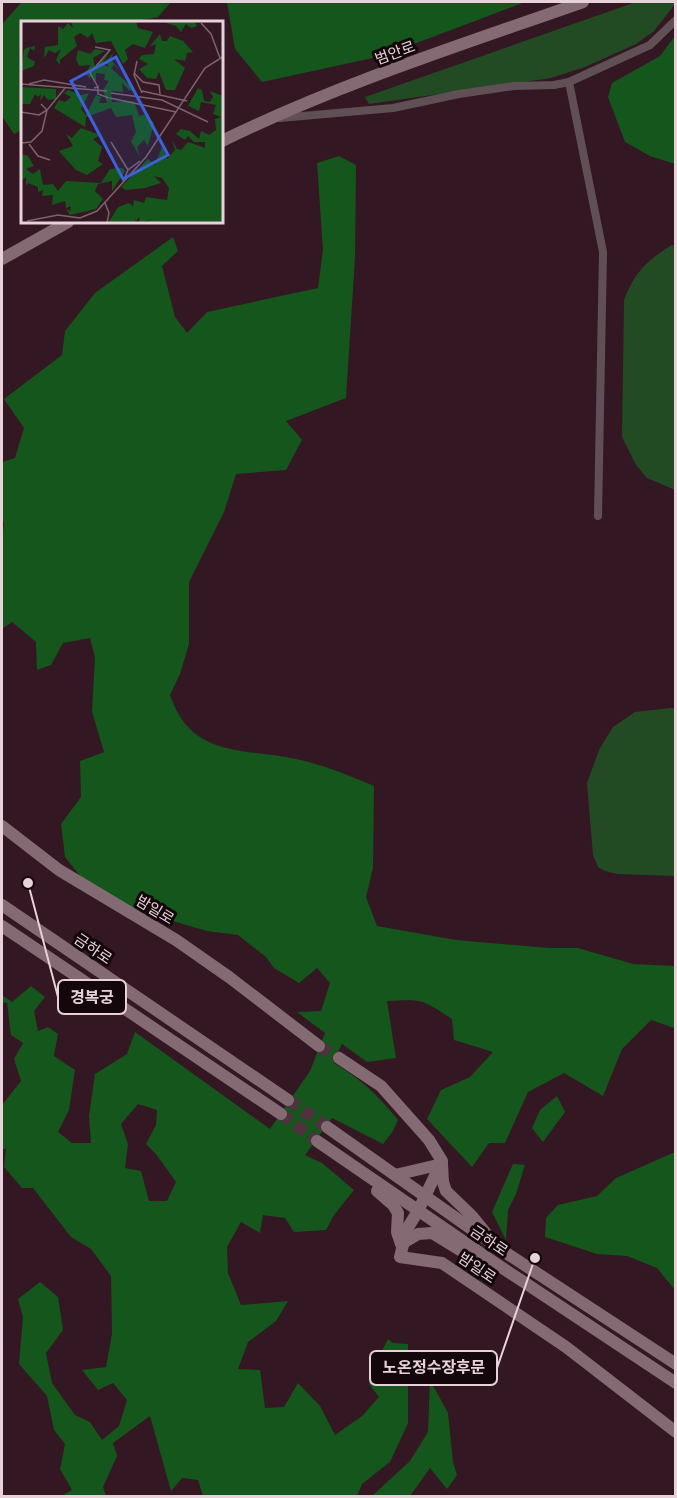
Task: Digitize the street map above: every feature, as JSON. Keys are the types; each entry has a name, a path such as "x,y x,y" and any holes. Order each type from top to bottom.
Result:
{"main road":[{"name":"범안로","path":"224,140 268,119 385,72 582,2"},
{"path":"2,260 65,224"},
{"name":"밤일로","path":"2,826 59,870 176,940 229,977 319,1046"},
{"name":"금하로","path":"2,905 288,1100"},
{"path":"2,926 281,1114"},
{"path":"339,1058 381,1086 429,1140 441,1158 446,1191 472,1216 497,1248"},
{"name":"금하로","path":"327,1127 497,1248 675,1364"},
{"name":"금하로","path":"317,1141 675,1383"},
{"path":"395,1174 442,1164"},
{"path":"401,1244 442,1164"},
{"path":"353,1165 396,1208 399,1218 397,1232 401,1244"},
{"path":"401,1244 418,1234 432,1233 463,1252 492,1261"},
{"name":"밤일로","path":"401,1244 400,1257 442,1263 458,1273 566,1347 675,1432"}],"street":[{"path":"268,119 393,108 459,94 514,86 554,85 569,82 650,45 675,20"},
{"path":"569,82 603,252 598,516"}],"green space":[{"path":"22,2 171,2 158,17 137,21 21,21 21,130 14,134 2,116 2,24"},
{"path":"227,2 525,2 382,56 262,82 235,49"},
{"path":"636,2 675,2 675,4 654,31 636,44 585,67 551,78 369,104 365,97"},
{"path":"675,36 675,164 650,156 625,142 608,97 612,83 660,56"},
{"path":"339,156 356,165 355,258 346,398 286,421 302,440 286,470 236,474 224,512 189,582 189,644 180,674 170,695 179,715 191,730 205,740 238,751 306,761 374,786 373,868 366,897 377,926 456,940 549,948 578,948 633,964 675,966 676,1024 674,1028 651,1020 622,1049 603,1096 564,1073 528,1092 505,1143 489,1143 472,1167 427,1119 441,1090 470,1077 493,1052 454,1040 452,1019 428,1004 408,1000 387,1001 396,1058 367,1062 342,1044 333,1061 369,1088 398,1120 393,1131 383,1144 332,1118 305,1155 322,1163 354,1190 334,1215 326,1230 294,1232 285,1218 263,1215 260,1233 241,1222 227,1247 228,1273 241,1305 288,1301 276,1321 248,1342 238,1369 260,1370 265,1408 284,1407 298,1383 320,1406 335,1435 362,1416 379,1397 369,1384 374,1366 388,1339 393,1343 408,1344 408,1423 390,1462 362,1484 357,1496 203,1496 198,1480 182,1478 171,1491 150,1416 113,1443 117,1456 103,1487 106,1496 61,1496 72,1490 60,1469 65,1444 54,1430 47,1396 19,1364 23,1317 18,1299 40,1282 58,1297 63,1330 46,1353 52,1383 75,1415 90,1422 102,1440 119,1426 127,1400 113,1383 98,1390 82,1370 106,1367 112,1334 111,1276 91,1249 71,1237 33,1188 22,1188 4,1167 6,1149 2,1149 2,1105 21,1081 14,1059 23,1043 11,1035 7,1003 2,1002 2,995 12,1002 31,986 45,997 34,1011 38,1031 48,1027 58,1034 54,1056 75,1070 69,1110 58,1132 72,1143 91,1143 89,1116 95,1074 127,1054 135,1032 270,1129 310,1071 325,1033 297,1012 321,1011 330,983 317,968 299,983 274,968 266,957 238,935 207,931 135,910 80,876 65,857 61,824 81,797 80,761 104,752 92,712 95,657 90,638 63,643 51,665 37,670 36,642 12,622 2,629 4,523 2,520 2,462 15,458 24,428 4,399 62,355 65,331 95,293 173,237 178,251 162,266 175,317 187,333 207,312 318,288 323,250 317,163","holes":["138,1104 157,1110 156,1125 146,1144 176,1182 167,1201 149,1201 141,1171 125,1168 128,1144 121,1124"]},
{"path":"672,245 675,245 675,490 647,478 636,465 622,437 624,300 637,274"},
{"path":"676,709 675,876 617,874 605,871 598,867 593,855 587,783 599,750 613,727 635,712"},
{"path":"557,1096 565,1112 543,1142 532,1128 540,1110"},
{"path":"675,1152 675,1290 657,1268 627,1256 597,1254 545,1237 546,1218 558,1205 597,1196 616,1178"},
{"path":"513,1164 525,1165 516,1194 508,1210 506,1240 492,1212"},
{"path":"430,1380 448,1413 453,1462 457,1475 447,1489 430,1468 410,1496 372,1496 410,1461 428,1432"}],"tunnel":[{"path":"319,1046 339,1058"},
{"path":"288,1100 327,1127"},
{"path":"281,1114 317,1141"}],"place":[{"name":"경복궁","path":"28,883"},
{"name":"노온정수장후문","path":"535,1258"}]}
